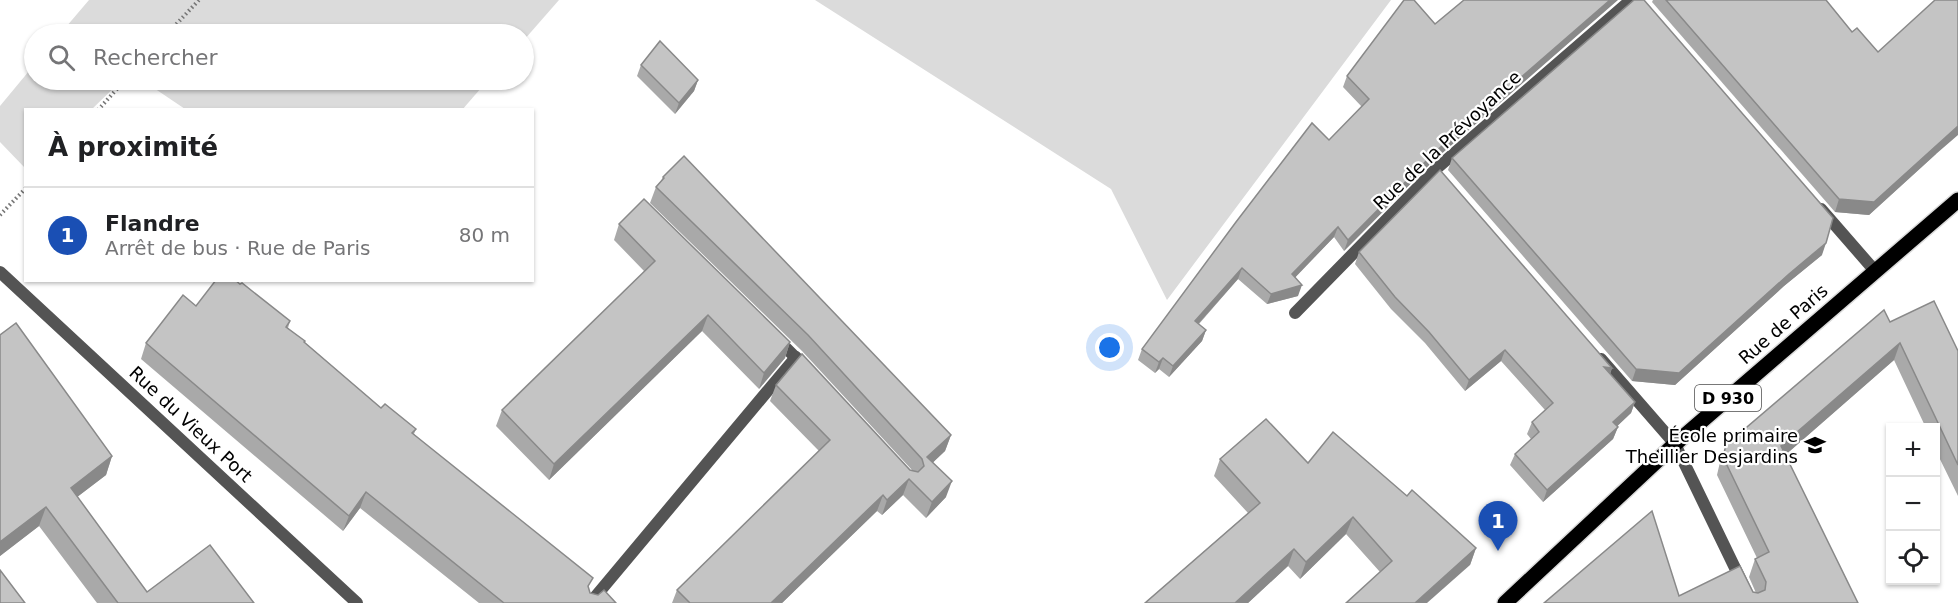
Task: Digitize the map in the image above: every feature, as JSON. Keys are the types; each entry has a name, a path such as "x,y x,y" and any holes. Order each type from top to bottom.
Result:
{"main road":[{"name":"Rue de Paris","path":"1505,603 1675,444 1958,200"}],"street":[{"name":"Rue de la Prévoyance","path":"1295,312 1440,173 1631,0"},
{"path":"1811,197 1875,271"},
{"name":"Rue du Vieux Port","path":"0,272 357,603"},
{"path":"771,333 820,384"},
{"path":"1590,347 1675,444 1752,603"},
{"path":"590,603 796,357"}],"path":[{"path":"176,24 199,0"},
{"path":"100,108 116,90"},
{"path":"0,215 24,190"}],"shaded area":[{"path":"89,0 559,0 534,29 534,24 69,24"},
{"path":"815,0 1391,0 1167,300 1111,189"},
{"path":"24,77 24,90 112,90 93,108 24,108 24,167 0,142 0,106"},
{"path":"157,90 479,90 464,108 184,108"}],"building":[{"path":"1404,0 1414,0 1435,24 1464,0 1610,0 1435,152 1348,240 1338,227 1292,274 1302,285 1271,294 1242,268 1195,321 1206,330 1173,366 1163,358 1159,362 1142,349 1312,123 1329,140 1369,99 1347,76"},
{"path":"1634,0 1644,0 1833,218 1826,243 1679,373 1636,369 1452,158"},
{"path":"1666,0 1826,0 1852,32 1857,28 1878,52 1935,0 1958,0 1958,126 1874,202 1839,199"},
{"path":"660,41 698,80 679,103 641,65"},
{"path":"684,156 951,435 927,457 952,481 932,502 909,479 887,500 883,495 771,603 690,603 677,590 830,440 776,385 802,354 910,470 918,472 924,466 922,459 808,335 656,187"},
{"path":"1440,170 1612,368 1604,367 1635,402 1613,422 1618,427 1547,490 1515,454 1539,432 1532,422 1553,403 1505,350 1469,380 1429,332 1395,297 1359,252"},
{"path":"644,199 790,342 764,373 708,315 554,464 502,410 655,261 619,224"},
{"path":"214,282 242,283 290,321 286,327 381,408 385,404 416,429 412,433 593,578 588,586 590,593 598,595 604,590 616,603 504,603 366,492 349,516 146,343 183,295 196,306"},
{"path":"1934,301 1958,351 1958,465 1900,343 1781,446 1858,603 1544,603 1652,511 1679,596 1740,566 1753,592 1758,593 1765,590 1766,582 1755,559 1769,552 1723,457 1726,445 1884,310 1890,322"},
{"path":"16,323 112,456 71,488 147,592 210,545 254,603 118,603 46,507 0,542 0,335"},
{"path":"1266,419 1308,463 1333,432 1407,496 1412,490 1476,548 1415,603 1346,603 1392,561 1353,517 1306,562 1294,549 1235,603 1145,603 1260,503 1220,459"},
{"path":"0,570 25,603 0,603"}],"place":[{"name":"École primaire Theillier Desjardins","path":"1815,445"},
{"name":"Flandre","path":"1498,551"}]}
